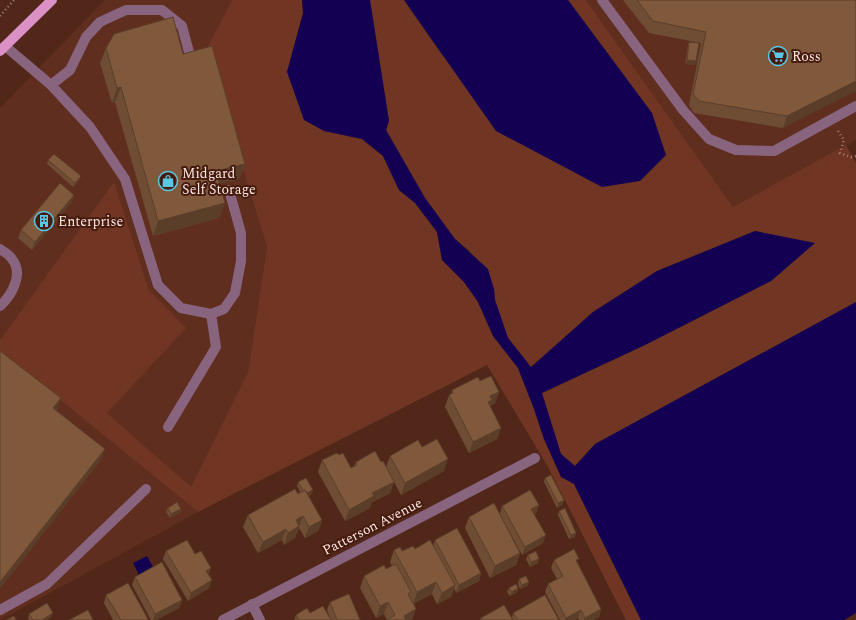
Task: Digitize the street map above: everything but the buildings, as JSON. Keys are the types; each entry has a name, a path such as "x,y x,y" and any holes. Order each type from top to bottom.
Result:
{"main road":[{"path":"3,48 52,0"}],"street":[{"path":"602,0 683,110 709,139 736,150 774,151 856,106"},
{"path":"51,85 70,70 86,37 100,22 126,10 162,10 182,26 190,56"},
{"path":"3,48 51,85 90,127 125,178 158,285 181,308 211,314 224,309 235,293 241,261 241,233 229,190"},
{"path":"0,249 12,258 17,267 14,289 0,306"},
{"path":"168,428 216,347 211,314"},
{"name":"Patterson Avenue","path":"223,620 535,458"},
{"path":"0,610 47,584 146,490"},
{"path":"252,604 260,620"}],"path":[{"path":"0,16 14,0"},
{"path":"831,120 844,140 840,153 851,157 856,156"}],"shaded area":[{"name":"Midgard Self Storage","path":"105,0 232,0 206,51 267,247 248,372 191,488 107,413 185,328 149,290 114,183 0,340 0,108"},
{"path":"232,0 302,0 303,13 287,72 324,131 362,139 383,156 399,190 415,203 437,232 442,260 464,282 478,302 493,336 518,368 544,439 561,476 574,484 641,620 626,620 548,467 487,365 198,512 0,351 0,340 114,182 149,290 186,328 107,413 191,487 248,372 267,247 206,50"},
{"path":"302,0 370,0 389,121 386,130 425,198 455,239 488,269 494,289 495,300 508,338 531,367 593,312 657,271 755,231 815,243 771,281 645,345 542,393 561,454 575,466 595,444 856,302 856,613 844,620 641,620 574,484 561,477 544,439 518,368 493,336 478,302 464,282 442,260 437,232 415,203 399,190 383,156 362,139 324,131 304,120 287,72 303,13"},
{"path":"370,0 404,0 442,55 652,113 568,0 586,0 733,207 846,145 856,163 856,302 595,444 575,466 561,454 542,393 645,345 771,281 815,243 755,231 657,271 593,312 531,367 508,338 495,300 494,289 469,250 455,239 425,198 386,130 389,121"},
{"path":"404,0 568,0 652,113 666,155 640,181 602,187 496,131"},
{"path":"586,0 856,0 856,140 733,207"},
{"path":"0,351 198,512 0,620"},
{"path":"147,556 153,567 139,575 133,563"}],"place":[{"name":"Ross","path":"778,56"},
{"name":"Midgard Self Storage","path":"168,181"},
{"name":"Enterprise","path":"44,221"}]}
